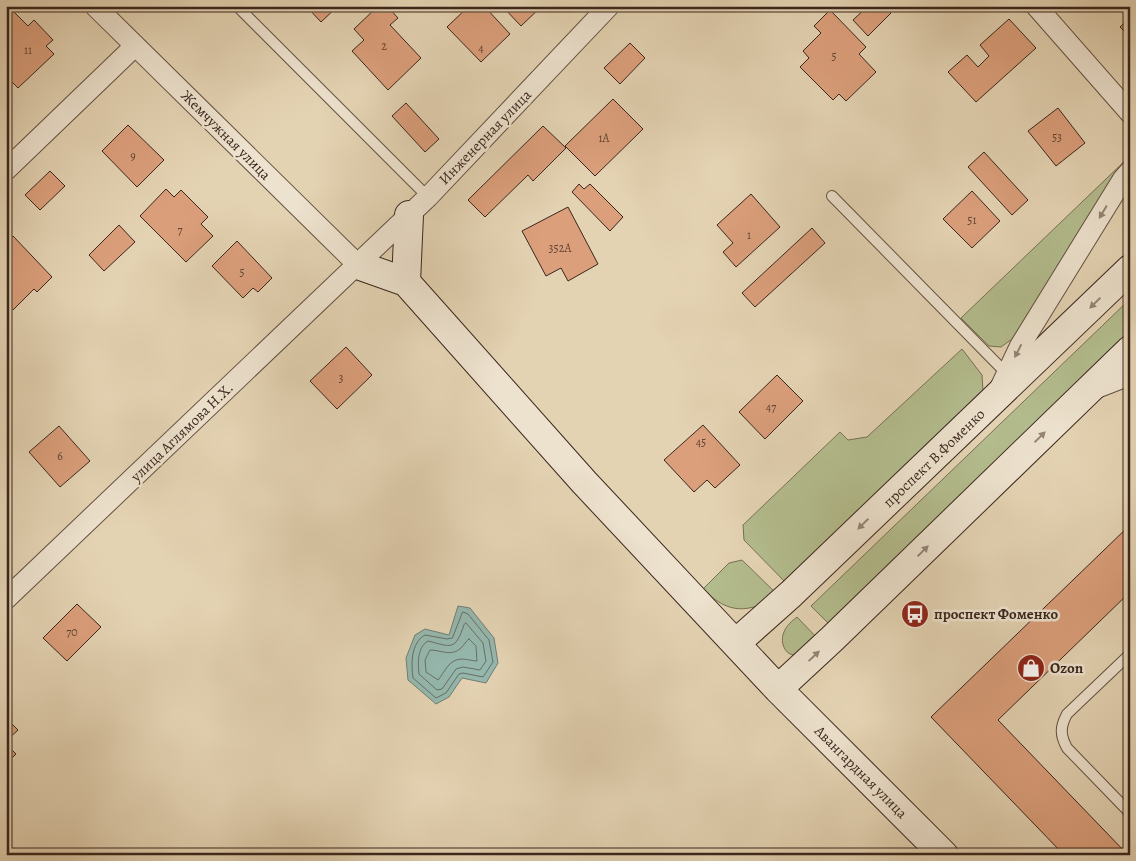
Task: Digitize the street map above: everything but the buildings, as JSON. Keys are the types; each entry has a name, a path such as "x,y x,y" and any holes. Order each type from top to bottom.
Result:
{"main road":[{"path":"358,265 406,282 418,206"},
{"name":"проспект В.Фоменко","path":"736,643 791,594 994,400 1010,377 1130,269"},
{"name":"Авангардная улица","path":"406,282 584,482 778,689 944,855"},
{"path":"778,689 1130,350"}],"street":[{"name":"Жемчужная улица","path":"95,6 358,265"},
{"name":"Инженерная улица","path":"358,265 418,206 609,6"},
{"path":"1036,6 1130,113"},
{"path":"6,170 135,46"},
{"path":"1010,377 1020,346 1123,179 1130,171"},
{"name":"улица Аглямова Н.Х.","path":"6,599 358,265"},
{"path":"1085,393 1130,375"}],"lane":[{"path":"237,6 418,206"},
{"path":"832,196 1010,377"},
{"path":"1130,654 1067,714 1062,722 1061,730 1062,738 1067,748 1130,813"}],"green space":[{"path":"1130,156 1130,167 1119,177 1012,339 1001,347 989,346 961,318"},
{"path":"1130,299 1130,340 832,627 811,606"},
{"path":"962,349 982,375 983,391 789,586 744,540 743,525 840,432 848,440 867,437"},
{"path":"742,560 780,597 758,606 739,609 722,604 703,589 729,563"},
{"path":"797,617 820,641 805,652 795,655 787,652 782,641 786,628"}],"water":[{"path":"458,606 470,608 494,638 498,663 486,683 462,678 449,697 436,704 408,680 406,658 415,635 425,629 449,635"}],"place":[{"name":"проспект Фоменко","path":"915,614"},
{"name":"Ozon","path":"1031,668"}]}
